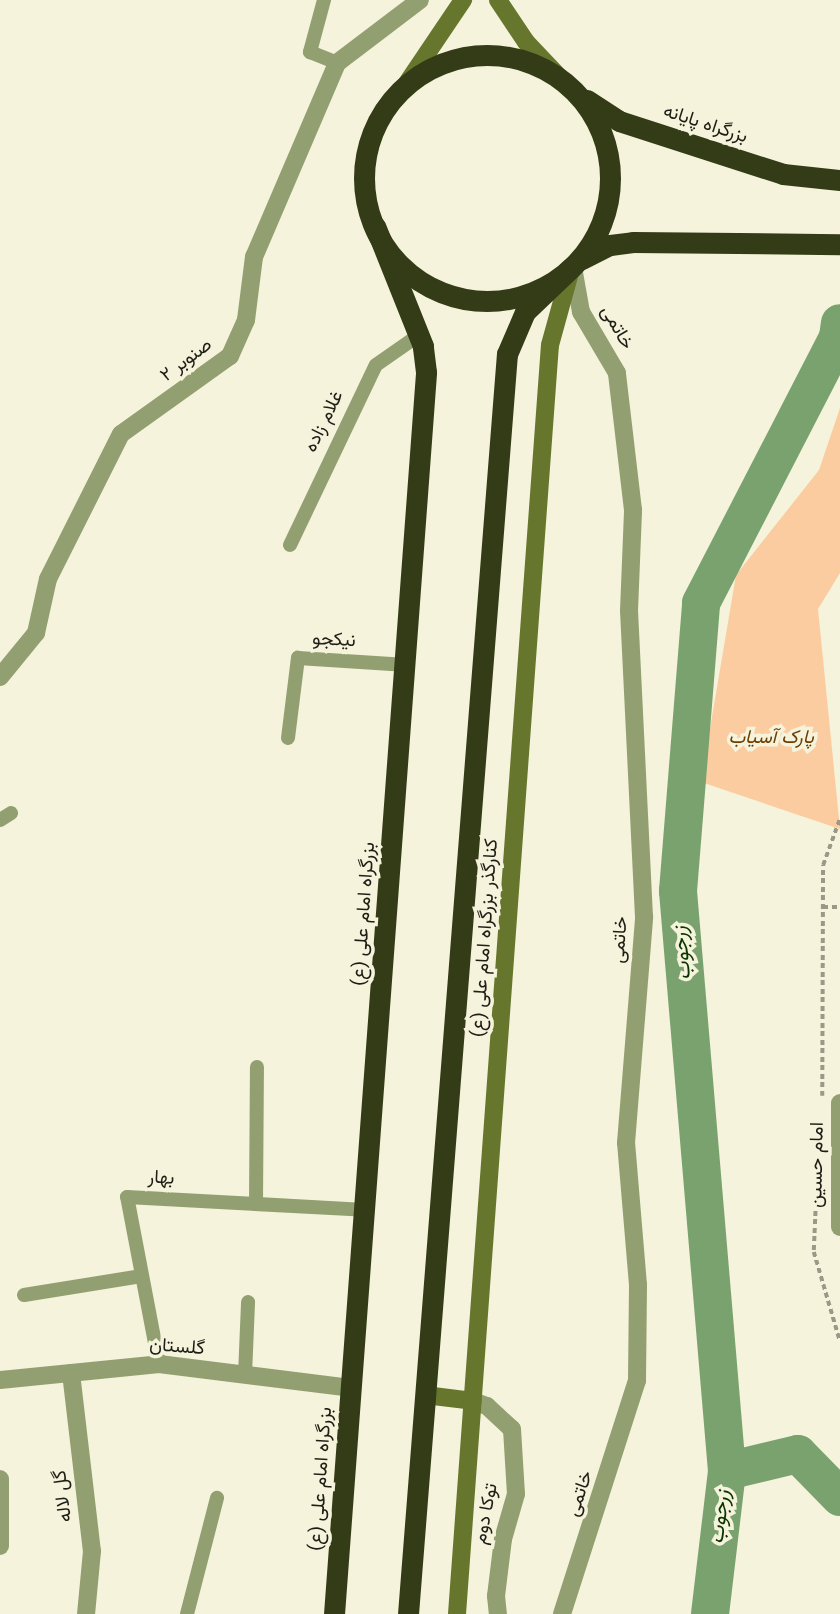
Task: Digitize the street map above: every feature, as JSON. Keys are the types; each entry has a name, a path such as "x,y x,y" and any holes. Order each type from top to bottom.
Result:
{"highway":[{"path":"408,1614 507,354 525,312 573,266 601,226 611,175 598,125 564,82 526,61 480,55 440,64 405,86 380,118 367,151 365,187 375,226 388,250 415,277 469,299 526,295 573,266 601,248 633,242 840,244"},
{"name":"بزرگراه پایانه","path":"564,82 619,121 812,179 840,180"},
{"name":"بزرگراه امام علی (ع)","path":"334,1614 407,665 426,372 419,335 375,226"}],"main road":[{"path":"405,86 463,0"},
{"path":"498,0 526,42 564,82"},
{"name":"کنارگذر بزرگراه امام علی (ع)","path":"457,1614 550,345 573,266"},
{"path":"425,1395 473,1401"}],"street":[{"name":"صنوبر ۲","path":"0,677 36,633 48,579 121,434 230,356 246,320 254,257 337,63 420,0"},
{"name":"خاتمی","path":"562,1614 637,1381 638,1285 626,1143 644,918 629,624 633,510 617,373 581,312 573,266"},
{"name":"امام حسین","path":"840,1103 840,1227"},
{"name":"گلستان","path":"0,1380 159,1364 352,1388"},
{"name":"گل لاله","path":"71,1373 92,1551 86,1614"},
{"name":"توکا دوم","path":"473,1401 487,1406 512,1429 516,1494 503,1539 496,1596 498,1614"},
{"path":"0,1479 0,1546"}],"lane":[{"path":"324,0 310,52 337,63"},
{"name":"غلام زاده","path":"290,545 376,365 419,335"},
{"name":"نیکجو","path":"288,738 298,658 407,665"},
{"path":"256,1204 257,1067"},
{"name":"بهار","path":"159,1364 127,1196 365,1210"},
{"path":"24,1296 141,1276"},
{"path":"245,1375 248,1302"},
{"path":"187,1614 217,1498"}],"path":[{"path":"821,1105 823,865 840,818"},
{"path":"823,907 840,907"},
{"path":"818,1158 814,1252 840,1341"}],"green space":[{"name":"پارک آسیاب","path":"840,408 840,573 818,609 840,829 701,782 736,575 819,470"}],"waterway":[{"name":"زرجوب","path":"710,1614 727,1471 678,891 701,603 838,337 840,323"},
{"path":"727,1471 798,1454 840,1497"}]}
